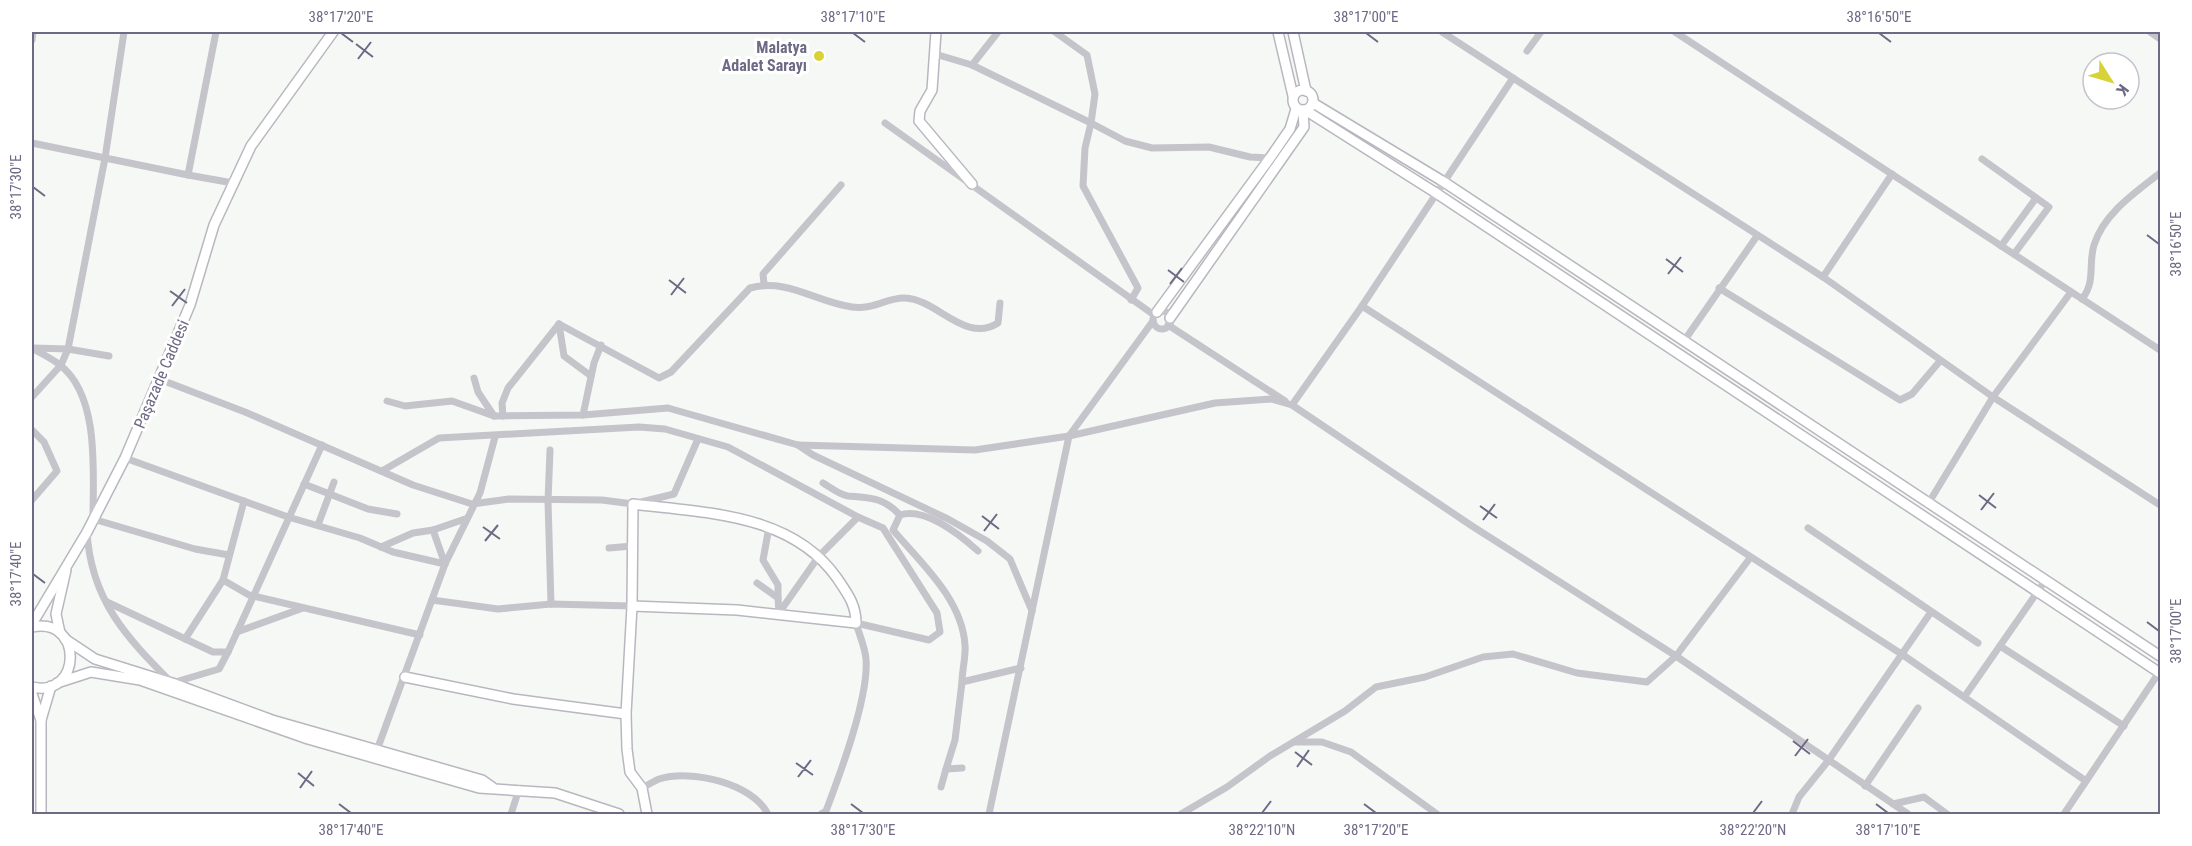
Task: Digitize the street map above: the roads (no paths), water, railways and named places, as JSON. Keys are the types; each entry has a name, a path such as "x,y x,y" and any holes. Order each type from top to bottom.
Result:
{"street":[{"path":"32,40 33,32"},
{"path":"32,397 61,365 68,349 84,255 105,158 124,32"},
{"path":"188,175 216,32"},
{"name":"Paşazade Caddesi","path":"69,559 87,532 125,458 190,305 214,225 251,146 333,32"},
{"path":"936,32 932,90 920,111 919,121 972,184"},
{"path":"972,65 998,32"},
{"path":"1056,32 1087,56 1095,94 1091,123 1084,148 1083,186 1138,288 1131,300"},
{"path":"1278,32 1293,103 1301,110 1436,193 2160,672 2064,814"},
{"path":"1293,32 1306,91"},
{"path":"1442,32 1823,277 1993,397 2160,505"},
{"path":"1527,51 1541,32"},
{"path":"1675,32 2160,350"},
{"path":"2150,32 2160,39"},
{"path":"935,54 972,65 1125,141 1152,148 1209,147 1250,157 1270,158"},
{"path":"1292,405 1362,306 1513,78"},
{"path":"1293,96 1297,92 1306,91 1311,94 1313,103 1444,182 2160,656"},
{"path":"989,814 1069,436 1270,158 1301,110 1313,103"},
{"path":"885,123 1155,316 1160,328 1169,322 1304,127 1301,110"},
{"path":"32,143 233,183"},
{"path":"1982,159 2049,207 2014,254"},
{"path":"2082,299 2088,291 2092,272 2093,247 2099,233 2121,204 2160,172"},
{"path":"1823,277 1892,174"},
{"path":"764,284 763,274 841,185"},
{"path":"2001,246 2036,198"},
{"path":"1684,341 1756,236"},
{"path":"558,324 659,378 665,376 750,288 764,284 789,287 851,307 873,307 904,297 922,302 973,328 988,329 998,323 1000,303"},
{"path":"1719,288 1900,400 1905,400 1919,387 1940,361"},
{"path":"1928,504 1993,397 2071,292"},
{"path":"1362,306 1903,655 2086,781"},
{"path":"1155,316 1165,312 1169,322 1481,532 1676,656 1908,814"},
{"path":"558,324 564,356 591,376"},
{"path":"503,416 502,403 508,388 558,324"},
{"path":"583,415 591,376 601,345"},
{"path":"32,348 68,349 109,356"},
{"path":"32,348 61,365 80,392 88,411 93,519 195,549 229,555"},
{"path":"474,378 478,392 494,416"},
{"path":"159,379 322,445 413,485 472,504 509,499 602,500 726,515 783,532 819,556 854,602 855,623 866,659 861,696 844,764 826,811 822,814"},
{"path":"387,401 405,406 452,401 494,416 583,415 668,408 798,444 975,450 1069,436 1215,403 1271,399 1292,405"},
{"path":"382,471 439,438 639,427 666,429 728,447 858,517 883,528 937,613 940,632 929,640 855,623 779,613 551,604 498,609 432,600"},
{"path":"32,430 44,442 57,471 32,500"},
{"path":"377,750 445,564 472,504 480,493 495,436"},
{"path":"633,504 674,494 698,439"},
{"path":"798,444 813,455 948,519 987,541 1010,559 1032,611"},
{"path":"172,683 219,669 322,445"},
{"path":"550,450 548,501 551,604"},
{"path":"125,458 288,517 421,560 445,564"},
{"path":"318,525 334,482"},
{"path":"823,483 846,496 867,496 880,501 892,506 900,515"},
{"path":"304,484 368,509 397,514"},
{"path":"185,639 224,580 244,501"},
{"path":"633,504 632,606 626,714 630,772 642,788 647,814"},
{"path":"941,787 955,740 962,682 965,646 960,619 949,599 893,530 900,515 909,512 958,532 978,551"},
{"path":"779,613 819,556 858,517"},
{"path":"381,547 413,533 433,530 465,519"},
{"path":"770,527 763,560 778,585 779,613"},
{"path":"1808,528 1978,643"},
{"path":"433,530 445,564"},
{"path":"87,532 90,567 106,603 136,646 172,683"},
{"path":"609,548 632,546"},
{"path":"1181,814 1345,711 1376,687 1425,677 1483,657 1513,654 1577,673 1647,682 1676,656 1750,558"},
{"path":"69,559 32,626 45,626 95,659 172,683 272,720 482,780 492,787"},
{"path":"41,720 54,685 68,671 70,663 69,646 56,614 57,601 69,559"},
{"path":"224,580 237,590 420,635"},
{"path":"1965,696 2045,581"},
{"path":"757,583 777,598"},
{"path":"106,603 213,652 228,652"},
{"path":"237,632 303,608"},
{"path":"1792,814 1799,797 1828,761 1931,612"},
{"path":"2000,646 2124,726"},
{"path":"962,682 1021,668"},
{"path":"32,687 54,685 91,672 140,680 330,746 479,788 555,792 619,814"},
{"path":"405,677 513,699 626,714"},
{"path":"32,694 41,720 41,814"},
{"path":"1865,786 1918,708"},
{"path":"1291,743 1322,742 1351,752 1437,814"},
{"path":"946,769 962,768"},
{"path":"642,788 660,779 692,778 731,784 750,794 763,805 768,814"},
{"path":"511,814 519,789"},
{"path":"1893,804 1924,797 1947,814"}],"place":[{"name":"Malatya Adalet Sarayı","path":"819,56"}]}
